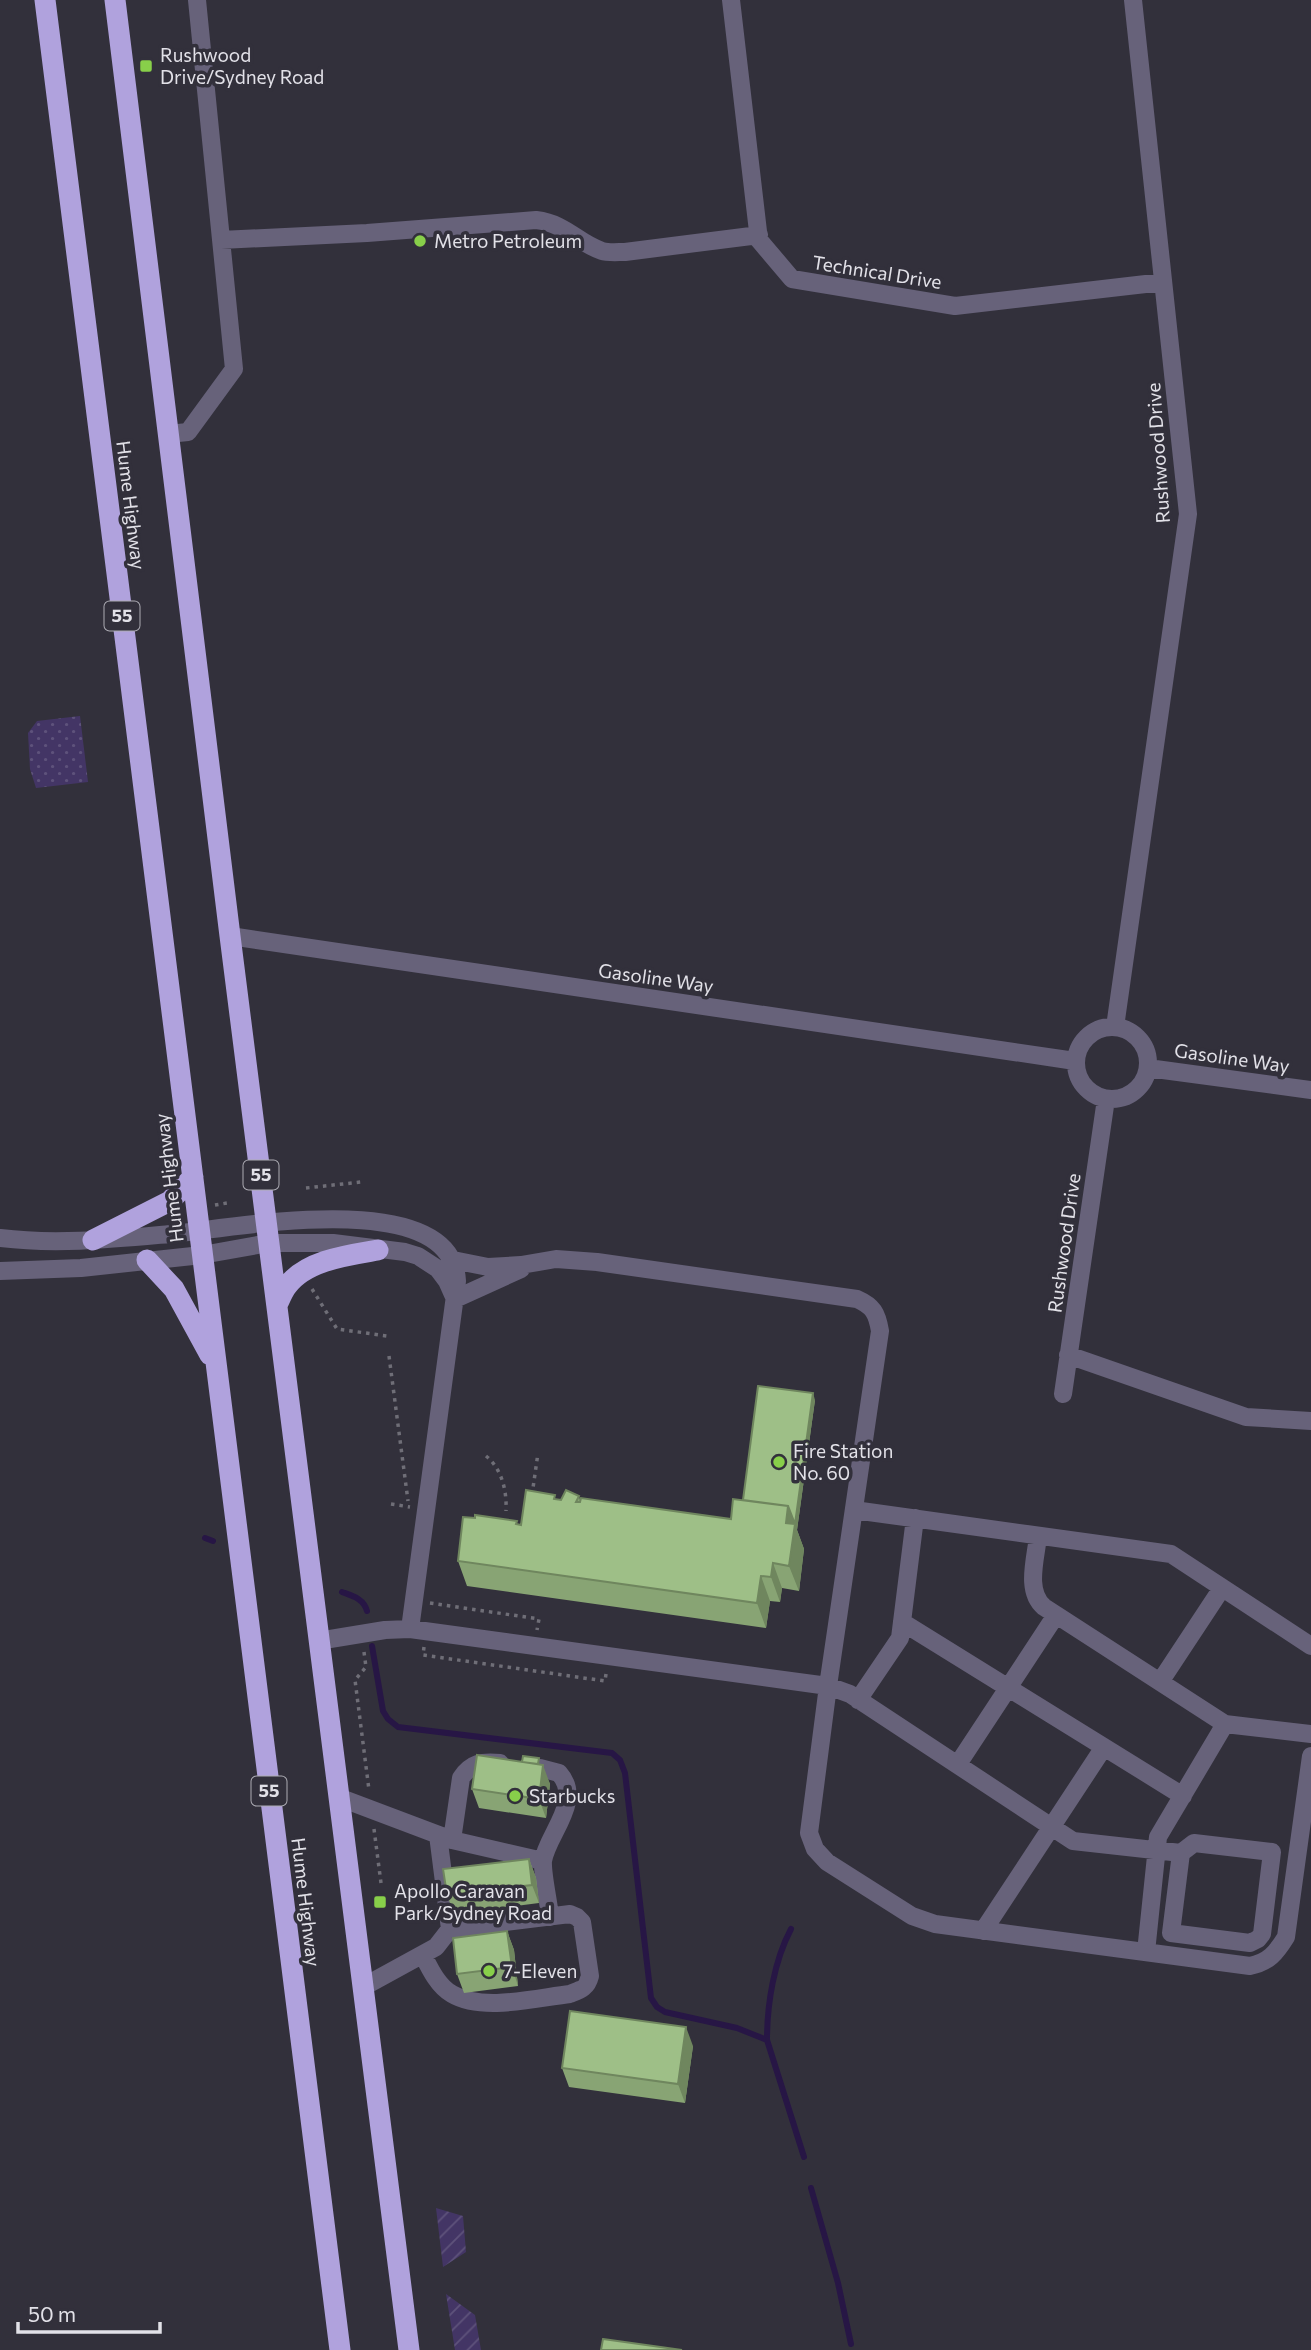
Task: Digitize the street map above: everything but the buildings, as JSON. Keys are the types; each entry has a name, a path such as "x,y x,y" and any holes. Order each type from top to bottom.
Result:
{"highway":[{"name":"Hume Highway","path":"45,0 340,2350"},
{"name":"55","path":"115,0 318,1641 409,2350"},
{"path":"93,1240 170,1201 192,1177"},
{"path":"277,1305 287,1286 305,1271 346,1256 378,1250"},
{"path":"147,1260 174,1289 215,1362"}],"street":[{"path":"168,435 188,432 234,369 197,0"},
{"name":"Technical Drive","path":"731,0 759,240 792,279 955,306 1163,282"},
{"name":"Rushwood Drive","path":"1115,1027 1188,514 1133,0"},
{"path":"221,240 368,233 536,220 563,227 604,252 759,235"},
{"name":"Gasoline Way","path":"230,936 1075,1061"},
{"path":"1104,1027 1115,1027 1126,1030 1144,1045 1148,1068 1145,1079 1129,1095 1106,1099 1096,1096 1080,1082 1075,1061 1078,1049 1093,1032 1104,1027"},
{"name":"Gasoline Way","path":"1148,1068 1311,1090"},
{"name":"Rushwood Drive","path":"1063,1394 1106,1099"},
{"path":"0,1271 80,1268 202,1255 268,1233 339,1219 396,1226 427,1235 438,1242 453,1260 457,1282 410,1629"},
{"path":"0,1238 22,1241 93,1240 199,1231 268,1233 405,1252 428,1262 447,1282 455,1299"},
{"path":"453,1260 488,1267 556,1259 597,1262 857,1298 872,1306 880,1331 809,1833 815,1849 827,1862 912,1916 936,1924 983,1931 1250,1966 1263,1963 1275,1954 1286,1937 1311,1756"},
{"path":"455,1299 540,1261"},
{"path":"1068,1355 1246,1417 1311,1421"},
{"path":"854,1510 1171,1553 1311,1646"},
{"path":"859,1700 900,1638 915,1518"},
{"path":"1038,1535 1033,1588 1036,1600 1056,1615 1225,1724 1311,1734"},
{"path":"1160,1682 1222,1588"},
{"path":"958,1764 1056,1615"},
{"path":"902,1622 1183,1796"},
{"path":"318,1641 385,1630 410,1629 828,1686 859,1700 1073,1841 1181,1853 1194,1843 1272,1852 1262,1934 1258,1939 1250,1943 1171,1933 1181,1853"},
{"path":"1146,1952 1158,1837 1225,1724"},
{"path":"983,1931 1104,1747"},
{"path":"363,1987 436,1947 450,1929 445,1838 461,1778 466,1771 480,1762 513,1764"},
{"path":"540,1768 559,1773 567,1788 561,1821 543,1861 550,1917"},
{"path":"338,1797 445,1838 543,1861"},
{"path":"423,1955 439,1982 450,1993 469,2001 486,2003 570,1994 588,1984 590,1976 582,1923 570,1914 450,1929"}],"path":[{"path":"306,1188 361,1182"},
{"path":"210,1206 227,1203"},
{"path":"311,1286 338,1329 387,1338"},
{"path":"389,1356 408,1506"},
{"path":"531,1502 538,1453"},
{"path":"486,1456 496,1467 506,1492 506,1511"},
{"path":"391,1504 416,1507"},
{"path":"430,1603 539,1619 537,1634"},
{"path":"425,1642 423,1656 604,1681 607,1667"},
{"path":"363,1643 366,1667 355,1680 381,1883"}],"shaded area":[{"path":"80,716 88,782 36,788 30,769 28,733 37,721"},
{"path":"436,2208 463,2216 466,2252 443,2267"},
{"path":"446,2294 475,2315 481,2350 455,2350"}],"waterway":[{"path":"205,1538 213,1541"},
{"path":"342,1592 361,1601 367,1611"},
{"path":"372,1646 383,1711 398,1727 612,1753 620,1760 625,1773 651,1998 657,2007 665,2012 737,2028 767,2040 804,2157"},
{"path":"767,2040 773,1983 780,1955 791,1929"},
{"path":"811,2188 838,2283 851,2344"}],"place":[{"name":"Rushwood Drive/Sydney Road","path":"146,66"},
{"name":"Metro Petroleum","path":"420,241"},
{"name":"Fire Station No. 60","path":"779,1462"},
{"name":"Starbucks","path":"515,1796"},
{"name":"Apollo Caravan Park/Sydney Road","path":"380,1902"},
{"name":"7-Eleven","path":"489,1971"}]}
